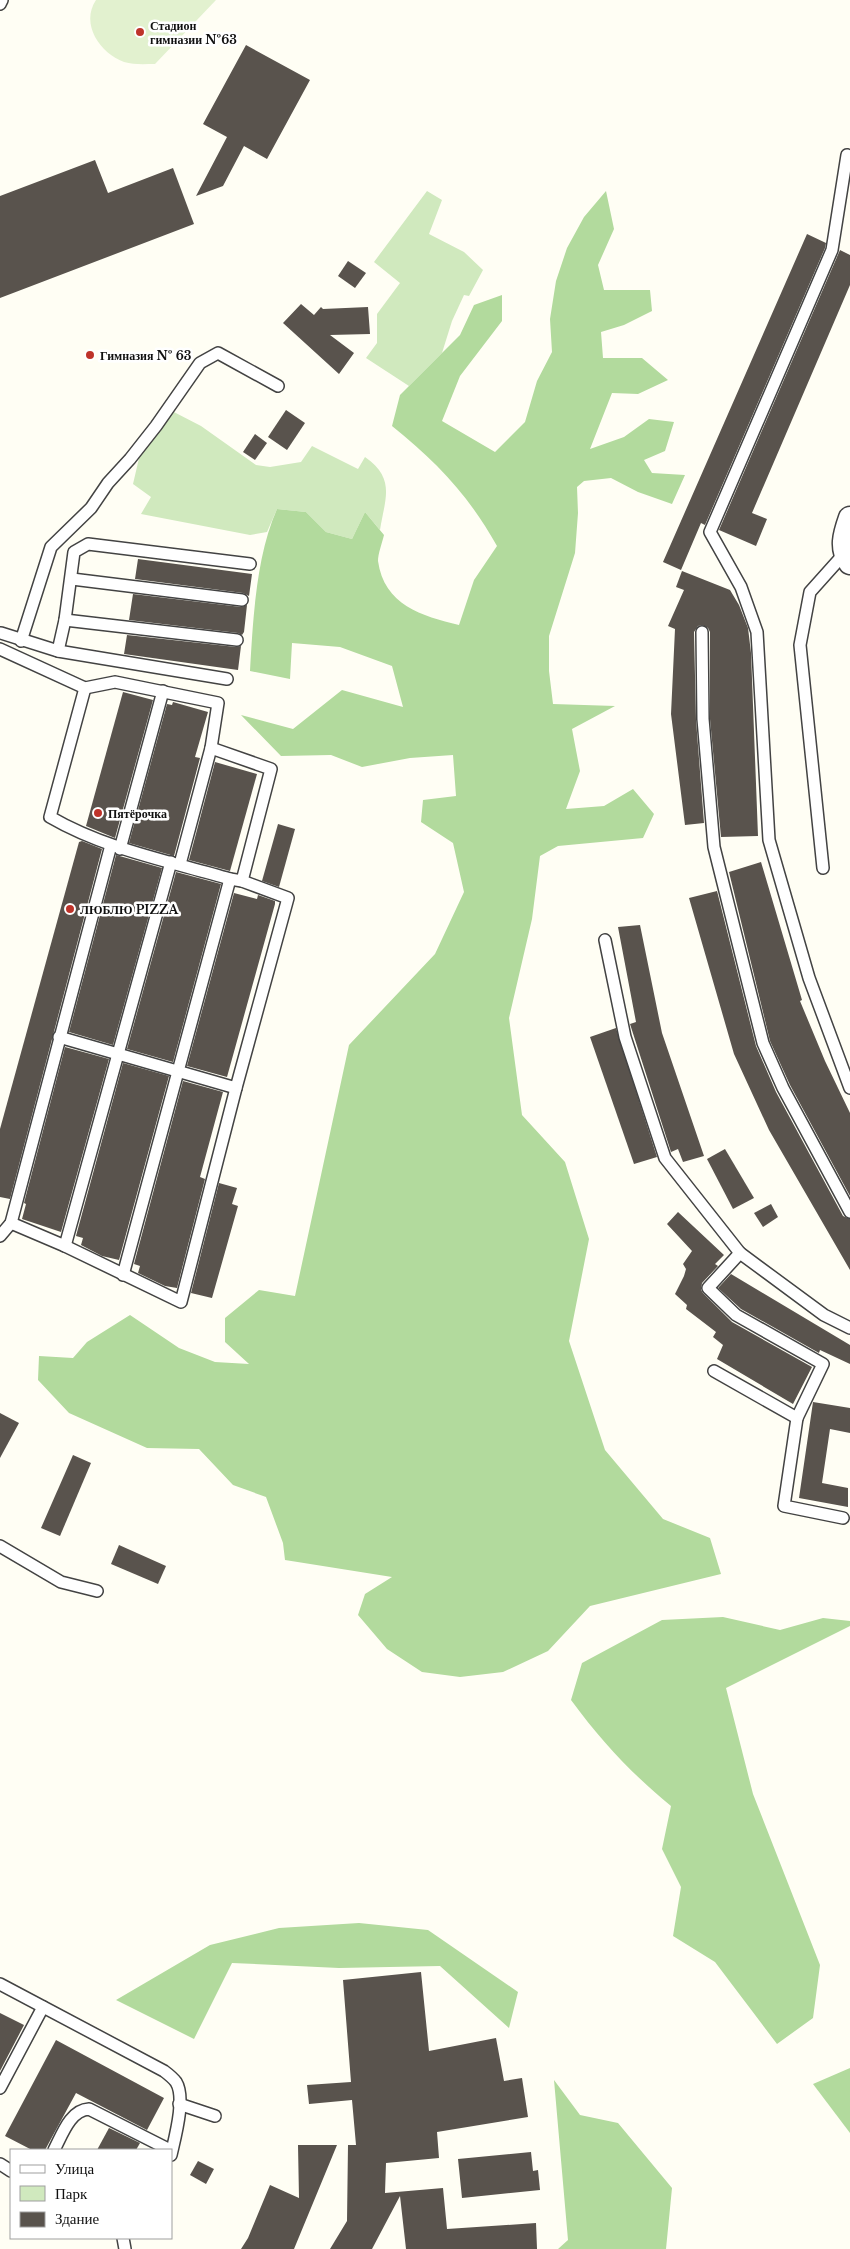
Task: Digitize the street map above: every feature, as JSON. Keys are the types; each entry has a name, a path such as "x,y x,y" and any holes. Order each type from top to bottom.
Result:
{"street":[{"path":"847,559 843,541 850,518"}],"lane":[{"path":"0,4 2,0"},
{"path":"847,155 832,250 710,532 741,588 757,632 769,840 809,978 850,1088"},
{"path":"21,641 51,547 91,508 200,363 218,353 278,386"},
{"path":"58,651 72,579 74,552 88,544 250,564"},
{"path":"823,868 800,645 810,592 847,559"},
{"path":"72,579 242,600"},
{"path":"65,620 237,640"},
{"path":"702,632 703,719 714,847 761,1034 783,1088 850,1212"},
{"path":"0,633 58,651 227,679"},
{"path":"0,649 85,688 116,682 218,704 211,748 120,1054 66,1246"},
{"path":"11,1224 66,1246 181,1302 236,1088 288,898 242,881 116,847 70,829 50,817 85,688"},
{"path":"0,1236 11,1224 59,1037 163,691"},
{"path":"211,748 271,769 242,881"},
{"path":"123,1275 230,879"},
{"path":"605,940 625,1037 665,1158 740,1253 824,1315 850,1328"},
{"path":"59,1037 236,1088"},
{"path":"740,1253 708,1288 736,1315 823,1364 797,1418 784,1506 843,1518"},
{"path":"714,1370 797,1418"},
{"path":"0,1546 61,1582 97,1592"},
{"path":"0,1984 164,2071 175,2080 180,2091 177,2131 172,2149"},
{"path":"0,2088 43,2007"},
{"path":"179,2104 215,2116"},
{"path":"55,2149 73,2116 81,2109 89,2109 165,2149"}],"green space":[{"name":"Стадион гимназии №63","path":"96,0 216,0 155,64 132,64 115,58 100,45 95,37 90,19"},
{"path":"427,191 442,200 429,234 464,252 483,270 469,296 464,295 452,321 442,353 409,386 366,358 377,343 377,314 400,283 374,262"},
{"path":"606,191 614,229 598,265 604,290 650,290 652,311 624,325 601,332 603,358 642,358 668,380 638,394 612,393 590,449 624,437 649,419 674,422 665,451 644,460 652,473 685,475 672,504 638,492 611,478 584,481 577,487 578,513 575,553 549,636 549,671 553,704 615,706 572,729 580,771 566,809 604,806 633,789 654,814 643,838 558,846 540,856 532,919 509,1018 522,1115 565,1162 589,1239 569,1341 605,1450 663,1519 710,1538 721,1574 590,1606 548,1651 503,1672 460,1677 422,1672 387,1649 358,1615 365,1594 392,1577 285,1560 283,1543 266,1497 233,1485 199,1449 147,1448 69,1413 38,1380 39,1356 73,1358 87,1342 130,1315 179,1348 215,1362 249,1364 225,1342 225,1318 259,1290 295,1296 349,1045 435,954 464,892 453,843 421,822 423,800 456,796 453,755 410,758 362,767 331,755 281,756 241,715 293,729 342,690 403,707 392,666 340,647 292,643 290,679 250,671 257,588 264,547 277,509 306,512 326,532 352,539 365,512 384,535 378,561 388,588 407,606 432,617 459,625 474,580 497,546 475,511 451,481 392,426 400,395 460,335 474,305 502,295 502,321 460,376 442,421 495,452 525,422 537,381 552,352 550,319 556,281 567,248 584,217"},
{"path":"170,410 201,426 256,465 270,467 301,462 312,446 358,469 365,457 375,465 385,481 386,499 380,530 365,512 352,539 326,532 306,512 277,509 267,532 250,535 141,514 151,497 133,484 140,454"},
{"path":"723,1617 780,1630 823,1618 850,1621 850,1626 726,1688 753,1794 820,1965 813,2018 777,2044 715,1962 673,1936 681,1887 662,1849 671,1806 618,1756 594,1730 571,1700 582,1663 662,1620"},
{"path":"359,1923 428,1930 518,1992 509,2028 440,1966 339,1968 232,1963 194,2039 116,2000 210,1945 279,1928"},
{"path":"850,2068 850,2133 813,2084"},
{"path":"554,2080 580,2115 618,2123 672,2188 666,2249 558,2249 568,2240"}],"building":[{"path":"246,45 310,80 267,159 244,146 223,186 196,196 227,137 203,124"},
{"path":"95,160 108,193 173,168 194,224 0,298 0,196"},
{"path":"807,234 826,243 825,248 705,525 701,523 681,570 663,562"},
{"path":"840,250 850,255 850,285 752,513 767,519 756,546 719,530"},
{"path":"348,261 366,273 355,288 338,276"},
{"path":"301,304 314,315 321,307 323,309 368,307 370,334 330,335 354,353 339,374 283,323"},
{"path":"286,410 305,423 287,450 268,437"},
{"path":"255,434 267,443 255,460 243,452"},
{"path":"138,559 252,574 249,596 243,593 135,579"},
{"path":"682,571 730,590 739,605 748,628 751,653 758,836 721,837 710,719 710,632 708,628 702,625 698,626 694,632 696,720 704,823 685,825 671,714 675,629 668,626 684,590 676,587"},
{"path":"133,594 241,607 247,605 244,632 242,635 129,620"},
{"path":"127,635 241,646 238,670 124,654"},
{"path":"123,692 153,700 115,838 86,826"},
{"path":"173,702 208,712 195,757 200,758 174,856 129,843 167,704 172,705"},
{"path":"215,762 257,774 230,871 189,860"},
{"path":"278,824 295,829 279,887 262,881"},
{"path":"82,841 102,849 10,1199 0,1197 0,1129 79,842"},
{"path":"116,855 162,868 113,1045 69,1032"},
{"path":"761,862 802,1000 800,1001 825,1061 850,1113 850,1196 790,1085 770,1041 729,872"},
{"path":"176,872 221,884 173,1062 127,1049"},
{"path":"717,891 756,1046 776,1092 843,1216 850,1219 850,1270 769,1130 734,1054 689,898"},
{"path":"234,893 257,899 258,895 275,901 275,904 227,1077 187,1066"},
{"path":"640,925 662,1033 704,1156 683,1162 678,1149 671,1152 630,1024 636,1022 618,927"},
{"path":"616,1028 657,1157 634,1164 590,1037"},
{"path":"65,1047 109,1059 61,1232 22,1219 26,1204 24,1203"},
{"path":"123,1063 169,1076 119,1260 102,1256 81,1245 83,1238 76,1236"},
{"path":"183,1081 223,1092 200,1177 205,1179 177,1288 165,1286 138,1273 140,1266 134,1264"},
{"path":"725,1149 754,1198 733,1209 707,1159"},
{"path":"219,1183 237,1188 232,1204 238,1206 212,1298 191,1293"},
{"path":"771,1204 778,1217 763,1227 754,1213"},
{"path":"678,1212 724,1255 715,1264 718,1266 702,1283 701,1290 703,1293 732,1322 812,1367 793,1404 717,1359 723,1345 713,1337 716,1332 686,1309 687,1305 675,1294 686,1269 683,1264 692,1251 667,1224"},
{"path":"731,1274 850,1345 850,1364 820,1350 819,1353 741,1309 718,1288"},
{"path":"813,1402 850,1408 850,1433 830,1429 822,1483 848,1488 848,1507 799,1498"},
{"path":"0,1413 19,1423 0,1458"},
{"path":"73,1455 91,1463 60,1536 41,1528"},
{"path":"119,1545 166,1566 158,1584 111,1564"},
{"path":"421,1972 429,2051 496,2038 504,2081 522,2078 528,2117 437,2132 439,2158 386,2163 385,2193 443,2188 447,2229 536,2223 537,2249 406,2249 400,2196 372,2249 330,2249 347,2221 348,2145 356,2145 352,2100 309,2104 307,2085 351,2082 343,1980"},
{"path":"0,2013 24,2025 0,2071"},
{"path":"56,2040 164,2098 147,2130 76,2093 46,2149 30,2149 5,2136"},
{"path":"109,2128 140,2143 137,2149 98,2149"},
{"path":"298,2145 337,2145 294,2249 241,2249 248,2238 270,2185 299,2198"},
{"path":"531,2152 533,2171 538,2170 540,2190 462,2198 458,2159"},
{"path":"198,2161 214,2169 206,2184 190,2175"}],"place":[{"name":"Стадион гимназии №63","path":"140,32"},
{"name":"Гимназия № 63","path":"90,355"},
{"name":"Пятёрочка","path":"98,813"},
{"name":"ЛЮБЛЮ PIZZA","path":"70,909"}]}
